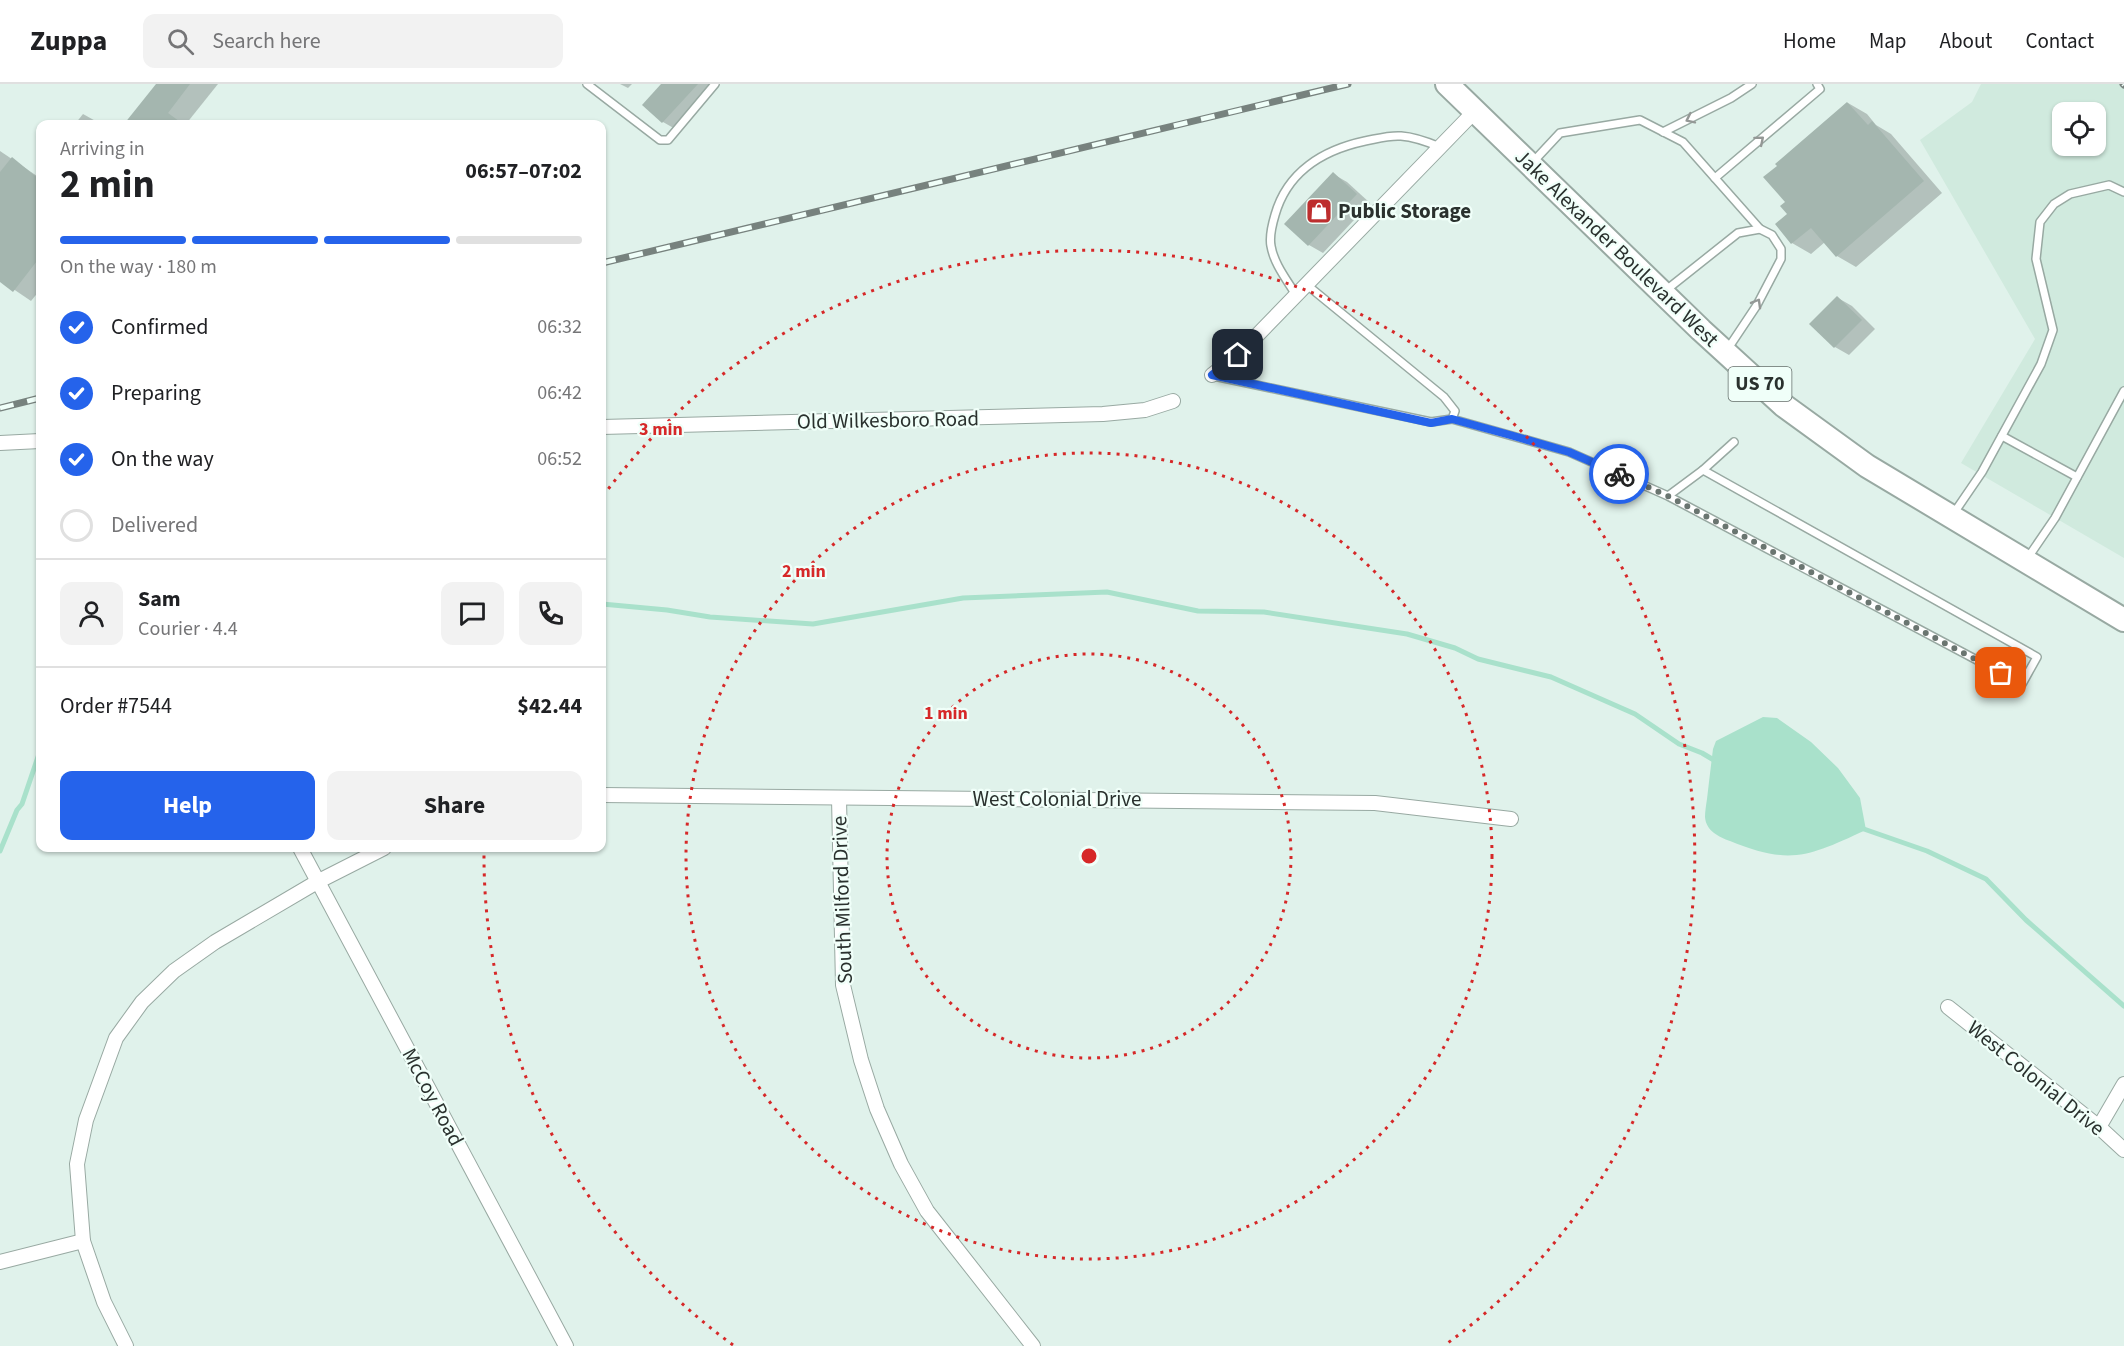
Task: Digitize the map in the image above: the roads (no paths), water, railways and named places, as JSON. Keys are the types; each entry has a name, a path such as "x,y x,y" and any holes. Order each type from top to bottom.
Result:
{"highway":[{"name":"Jake Alexander Boulevard West","path":"1447,84 1663,293 1783,405 1858,460 2124,620"}],"street":[{"path":"1212,375 1238,355 1475,111"},
{"name":"Old Wilkesboro Road","path":"606,427 1103,414 1145,410 1173,401"},
{"path":"0,443 36,441"},
{"name":"West Colonial Drive","path":"606,795 1375,802 1511,819"},
{"name":"South Milford Drive","path":"839,798 843,985 861,1060 876,1109 901,1164 927,1211 1033,1346"},
{"name":"McCoy Road","path":"302,852 566,1346"},
{"path":"126,1346 104,1302 83,1240 77,1164 86,1120 116,1038 142,1002 174,971 215,942 317,882 376,852"},
{"name":"West Colonial Drive","path":"1948,1007 2099,1127 2124,1150"},
{"path":"2099,1127 2124,1084"},
{"path":"0,1262 83,1240"}],"lane":[{"path":"587,84 660,140 668,140 715,84"},
{"path":"1663,132 1731,98 1752,84"},
{"path":"1715,178 1820,90 1816,84"},
{"path":"1531,165 1560,133 1640,120 1683,142 1760,229 1772,235 1781,249 1781,259 1756,305 1725,352"},
{"path":"1296,295 1280,269 1271,246 1270,236 1278,202 1286,187 1313,160 1352,144 1398,135 1412,137 1440,147"},
{"path":"1952,517 1982,472 2002,436 2041,363 2053,330 2036,259 2040,222 2054,204 2070,194 2109,185 2124,192"},
{"path":"1663,293 1738,233 1760,229"},
{"path":"1307,285 1444,397 1455,411 1452,419"},
{"path":"1212,375 1431,423 1452,419 1569,452 1668,496 2022,684 2037,657 1703,470"},
{"path":"2025,561 2055,518 2124,392"},
{"path":"2002,436 2077,477"},
{"path":"1668,496 1703,470 1734,442"}],"waterway":[{"path":"606,604 710,617 813,624 963,598 1107,592 1198,611 1264,612 1407,634 1455,648 1478,659 1551,677 1635,714 1679,744 1717,762"},
{"path":"0,851 17,810 22,804 36,763"},
{"path":"1861,828 1927,851 1986,879 2026,920 2124,1006"}],"railway":[{"path":"606,262 1348,84"},
{"path":"0,408 36,399"}],"place":[{"name":"Public Storage","path":"1319,211"}]}
